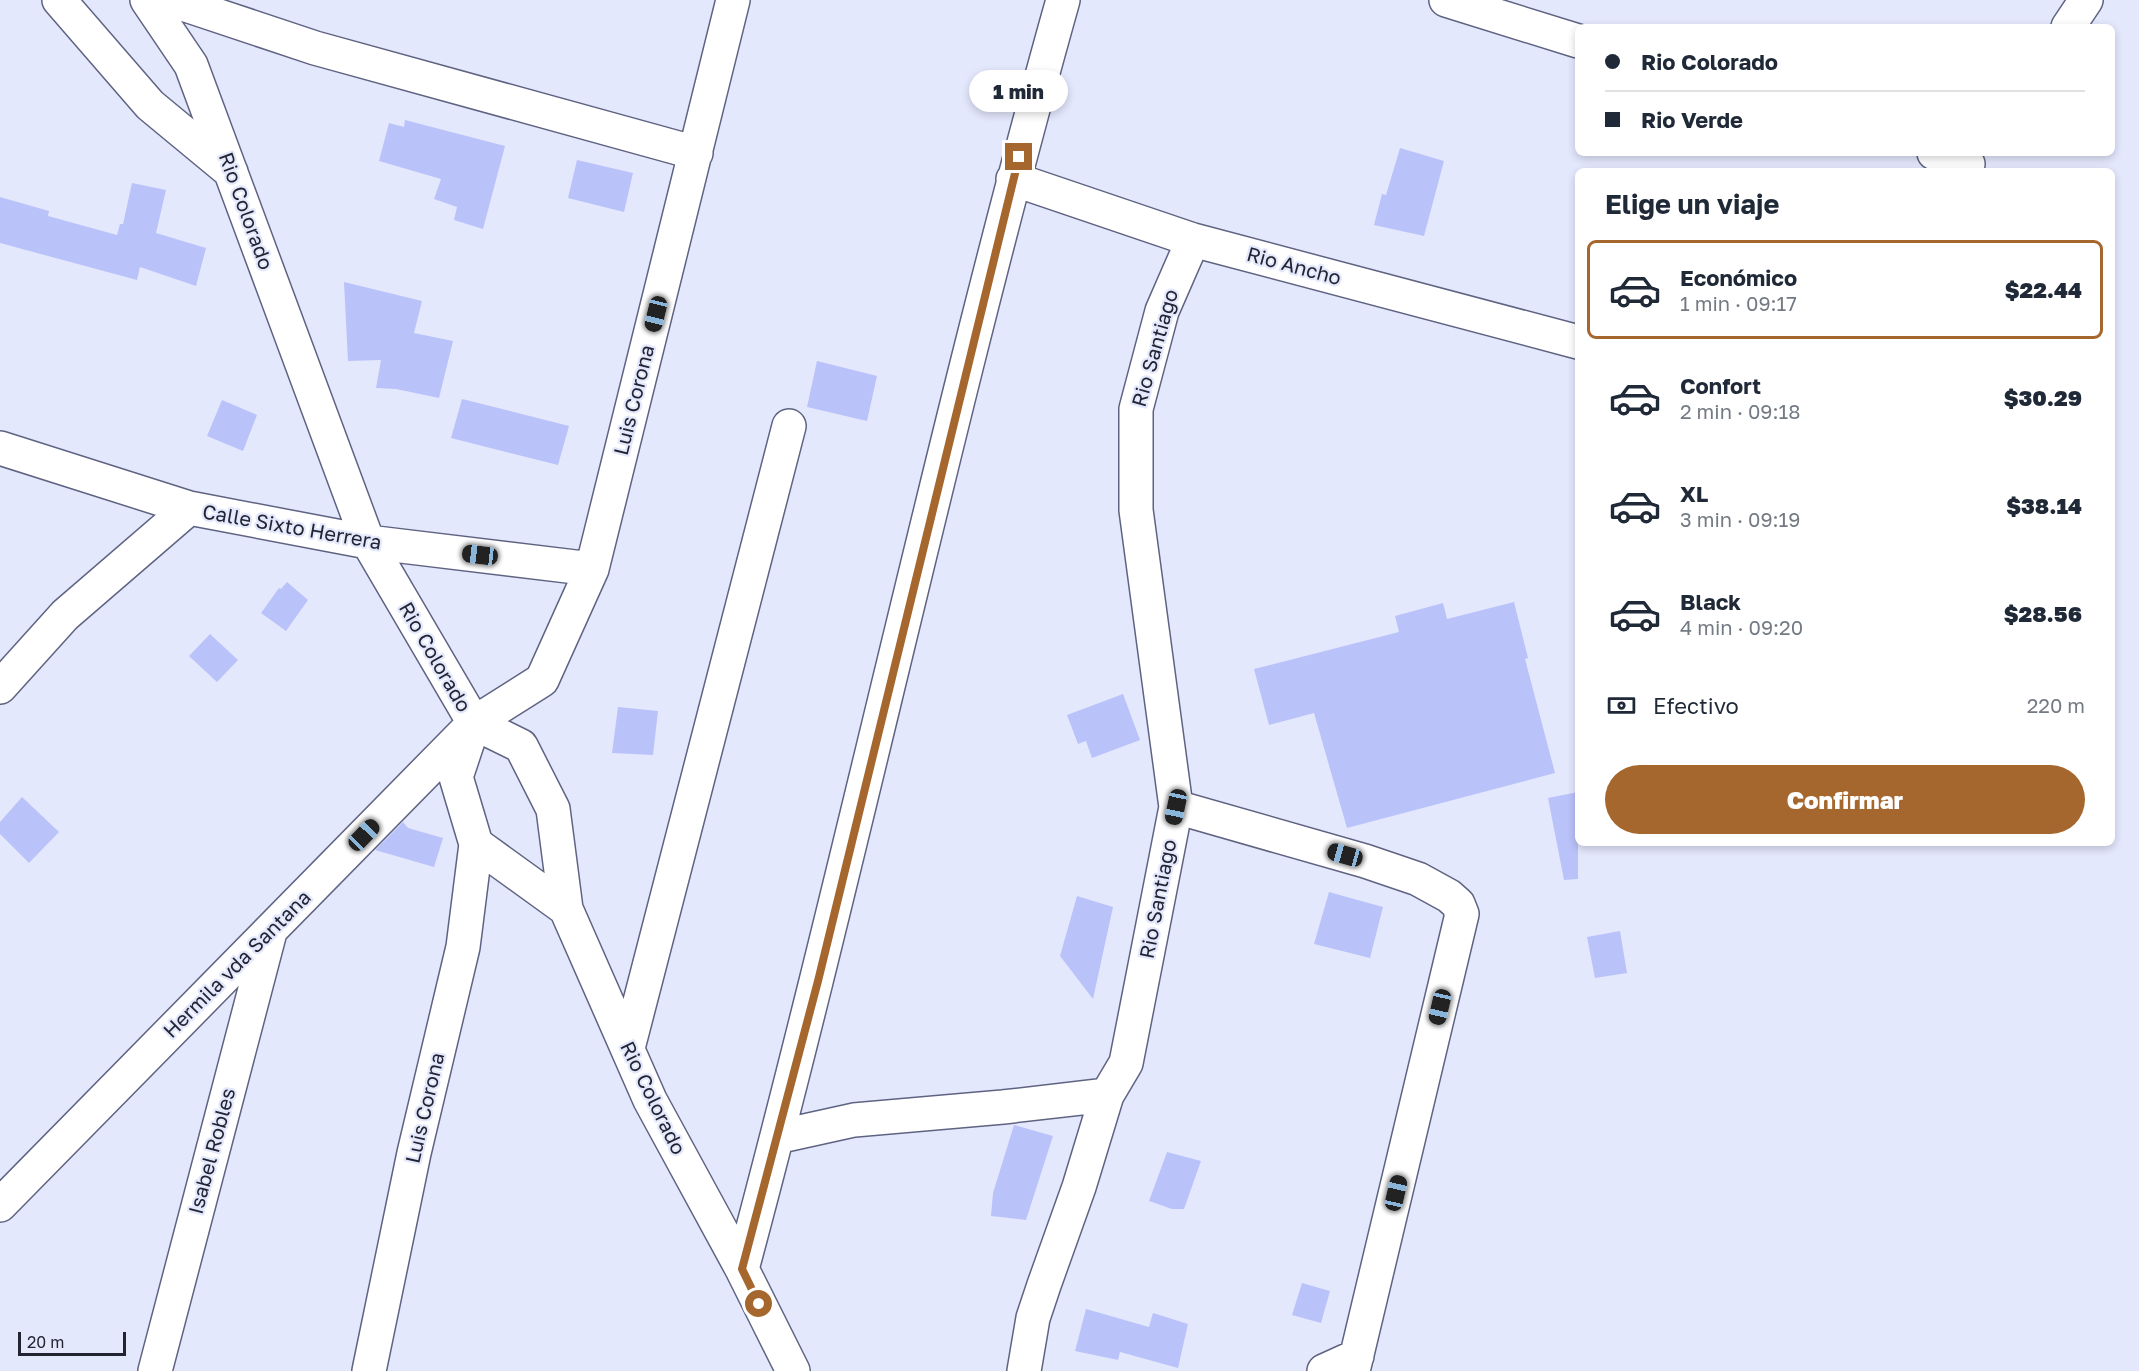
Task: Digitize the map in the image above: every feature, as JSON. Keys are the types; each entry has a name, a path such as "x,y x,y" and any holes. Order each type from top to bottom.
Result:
{"street":[{"path":"59,0 150,105 232,172"},
{"name":"Rio Colorado","path":"147,0 191,65 368,542 474,723 456,777 476,844"},
{"path":"171,0 315,48 696,153"},
{"name":"Luis Corona","path":"474,723 542,680 592,568 733,0"},
{"path":"742,1269 777,1137 1013,179 1063,0"},
{"path":"1446,0 1575,40"},
{"path":"2070,24 2086,0"},
{"path":"1946,156 1969,162"},
{"name":"Rio Ancho","path":"1013,179 1193,240 1575,341"},
{"name":"Rio Santiago","path":"1024,1371 1033,1318 1079,1187 1107,1095 1126,1064 1176,807 1136,510 1136,409 1162,311 1193,240"},
{"path":"628,1048 789,426"},
{"name":"Calle Sixto Herrera","path":"0,448 189,508 368,542 592,568"},
{"path":"0,687 65,615 189,508"},
{"path":"474,723 521,746 553,809 566,909"},
{"name":"Hermila vda Santana","path":"0,1205 474,723"},
{"path":"1176,807 1365,861 1418,879 1449,896 1458,904 1462,914 1355,1364 1324,1371"},
{"path":"476,844 566,909"},
{"name":"Luis Corona","path":"369,1371 414,1152 463,947 476,844"},
{"name":"Rio Colorado","path":"566,909 650,1100 742,1269 793,1371"},
{"name":"Isabel Robles","path":"154,1371 270,931"},
{"path":"777,1137 854,1120 1107,1095"}],"building":[{"path":"405,120 505,146 483,229 454,220 457,207 434,199 441,179 379,161 389,123 404,127"},
{"path":"1400,148 1444,161 1424,236 1374,225 1382,194 1386,195"},
{"path":"577,160 633,173 624,212 568,198"},
{"path":"132,183 166,190 156,233 206,248 196,286 140,267 137,280 0,243 0,197 49,211 48,216 117,235 120,224 123,224"},
{"path":"344,282 422,301 414,333 453,341 439,398 396,389 376,388 381,360 348,361"},
{"path":"817,361 877,376 867,421 807,407"},
{"path":"462,399 569,426 558,465 451,438"},
{"path":"222,400 257,415 243,451 207,436"},
{"path":"287,582 308,600 286,631 261,613 279,588 281,589"},
{"path":"1514,602 1528,658 1525,659 1555,773 1347,828 1314,713 1269,725 1254,669 1399,632 1395,616 1443,603 1447,619"},
{"path":"210,634 238,660 217,682 189,656"},
{"path":"1123,694 1140,740 1092,758 1086,741 1078,744 1067,715"},
{"path":"618,707 658,711 653,755 612,753"},
{"path":"1575,793 1575,846 1578,846 1578,879 1564,880 1548,798"},
{"path":"22,797 59,832 29,863 0,834 0,822"},
{"path":"403,822 408,828 443,838 434,867 375,850"},
{"path":"1329,892 1383,907 1370,958 1314,944"},
{"path":"1077,896 1113,907 1093,999 1060,956"},
{"path":"1620,931 1627,973 1595,978 1587,937"},
{"path":"1014,1125 1053,1136 1026,1220 991,1216 993,1193"},
{"path":"1167,1152 1201,1161 1184,1209 1172,1209 1149,1201"},
{"path":"1302,1283 1330,1291 1321,1323 1292,1315"},
{"path":"1086,1309 1149,1327 1153,1313 1188,1324 1178,1368 1120,1352 1118,1360 1075,1351"}],"route":[{"path":"759,1304 742,1269 818,981 1019,157"}]}
